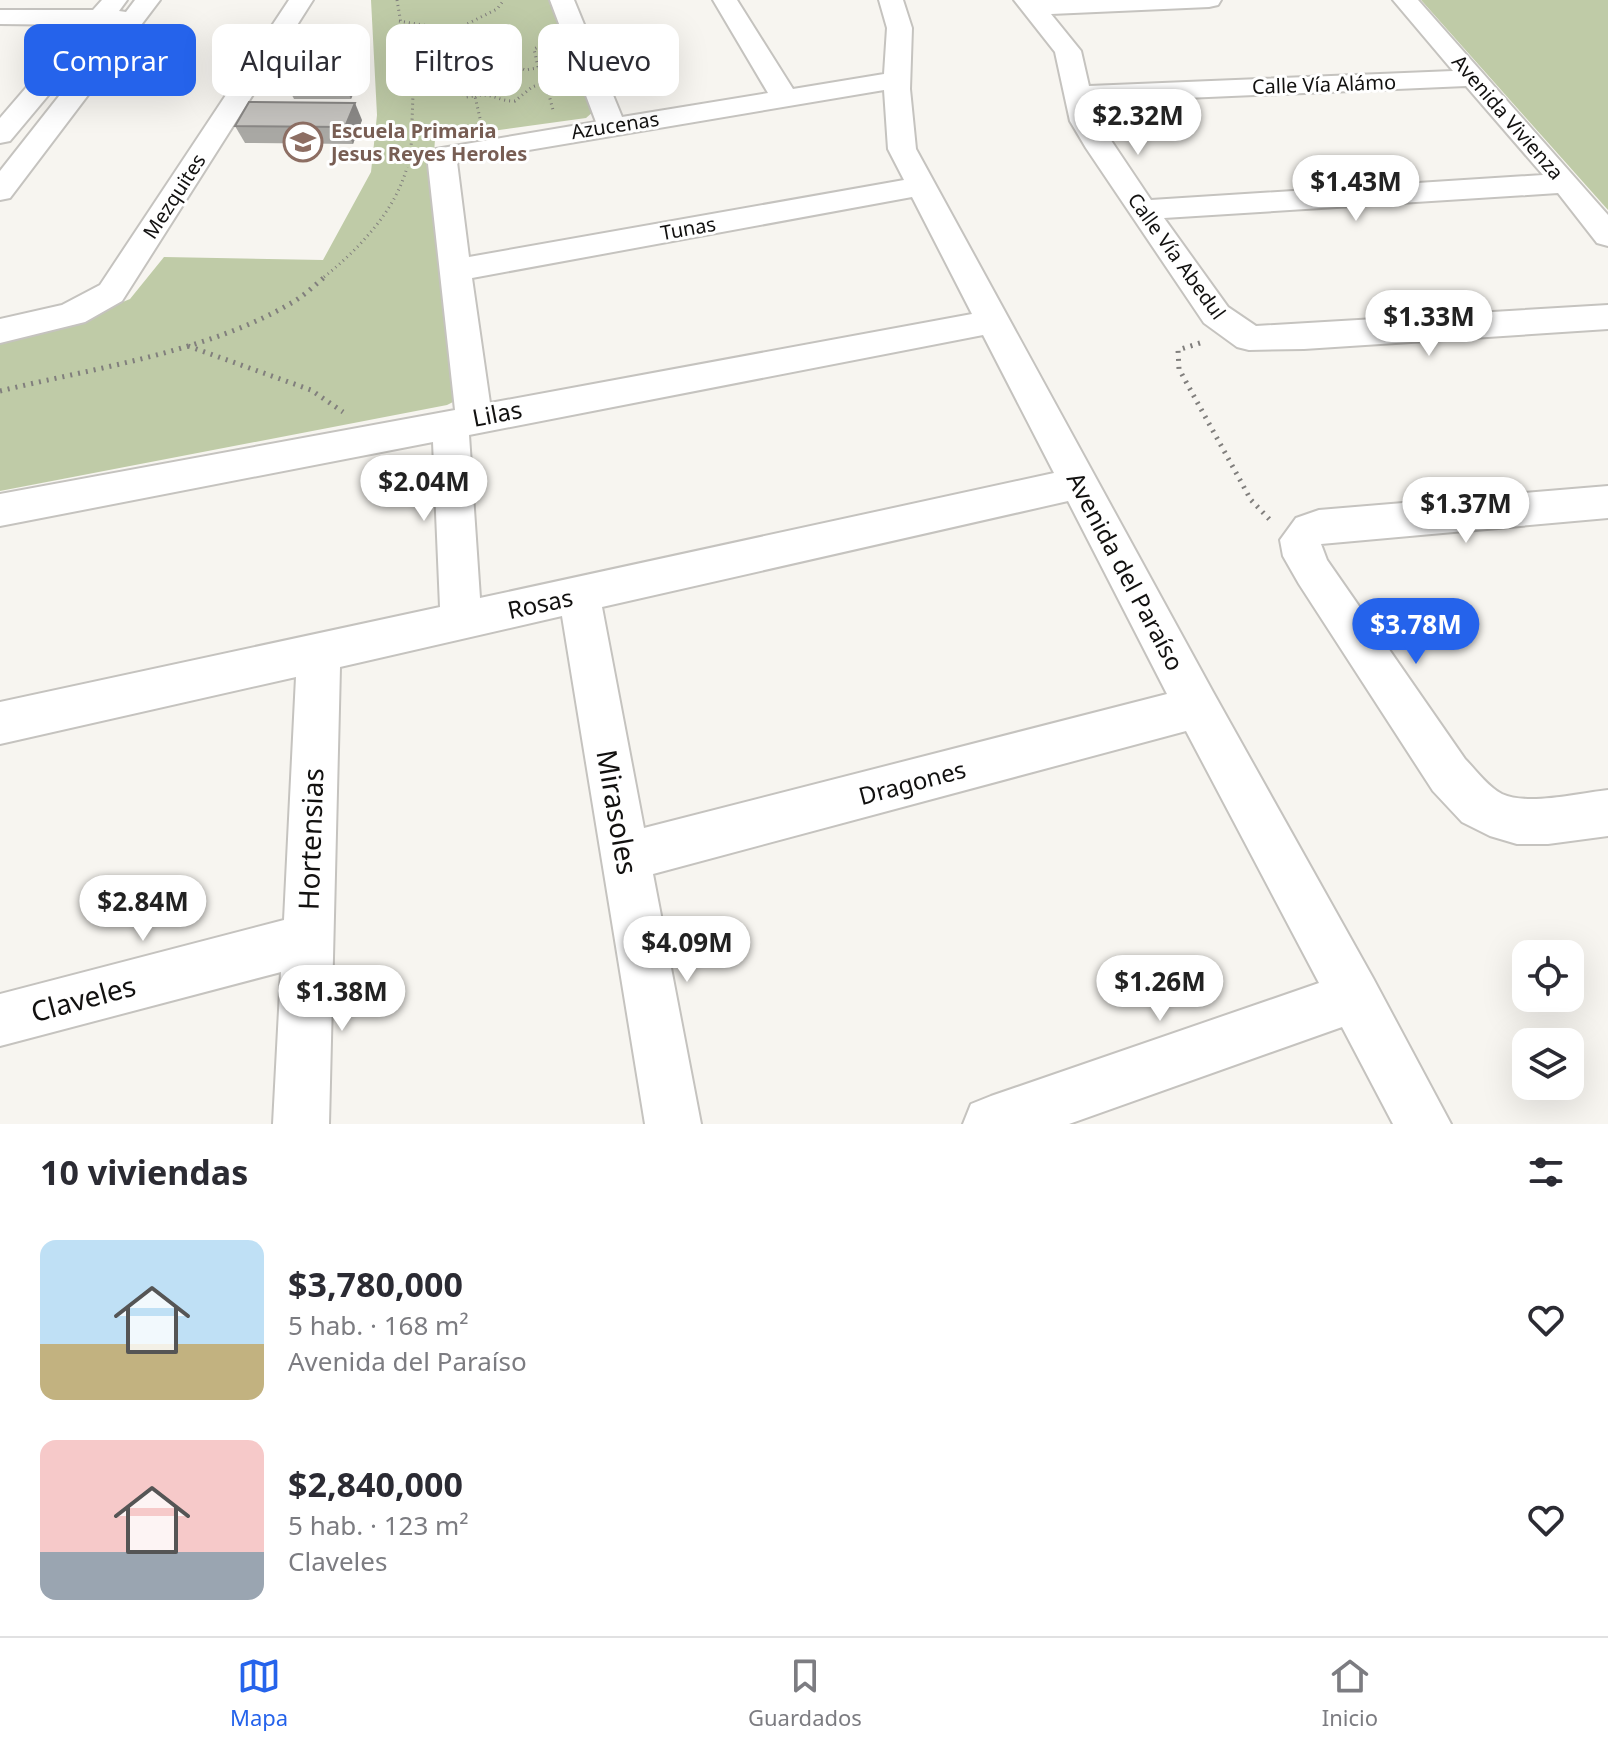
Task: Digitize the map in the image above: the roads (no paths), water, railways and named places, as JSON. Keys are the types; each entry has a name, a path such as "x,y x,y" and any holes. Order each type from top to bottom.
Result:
{"street":[{"name":"Mezquites","path":"0,331 77,311 97,304 111,293 301,0"},
{"path":"562,0 612,126"},
{"path":"725,0 784,97"},
{"name":"Avenida del Paraíso","path":"891,0 897,9 899,27 897,80 902,149 1197,707 1423,1124"},
{"path":"1029,4 1209,0"},
{"name":"Avenida Vivienza","path":"1405,0 1566,183 1608,236"},
{"name":"Calle Vía Abedul","path":"1029,4 1068,51 1084,121 1216,315 1249,338 1608,317"},
{"path":"0,17 125,9"},
{"path":"0,135 11,109 125,9"},
{"path":"0,191 63,109 125,9"},
{"name":"Calle Vía Alámo","path":"1079,95 1473,78"},
{"name":"Azucenas","path":"456,270 442,164 446,155 897,80"},
{"path":"11,109 63,109"},
{"path":"1143,210 1566,183"},
{"name":"Tunas","path":"456,270 920,186"},
{"path":"456,270 462,420 461,621"},
{"name":"Lilas","path":"0,510 995,321"},
{"name":"Rosas","path":"0,723 1080,483"},
{"path":"1608,502 1319,526 1310,529 1300,540 1303,556 1313,572 1449,775 1467,795 1491,814 1518,819 1608,813"},
{"name":"Mirasoles","path":"579,595 673,1124"},
{"name":"Hortensias","path":"301,1124 319,651"},
{"name":"Dragones","path":"627,857 1197,707"},
{"name":"Claveles","path":"0,1020 306,940"},
{"path":"991,1124 1355,996"}],"place":[{"name":"Escuela Primaria Jesus Reyes Heroles","path":"303,142"}]}
